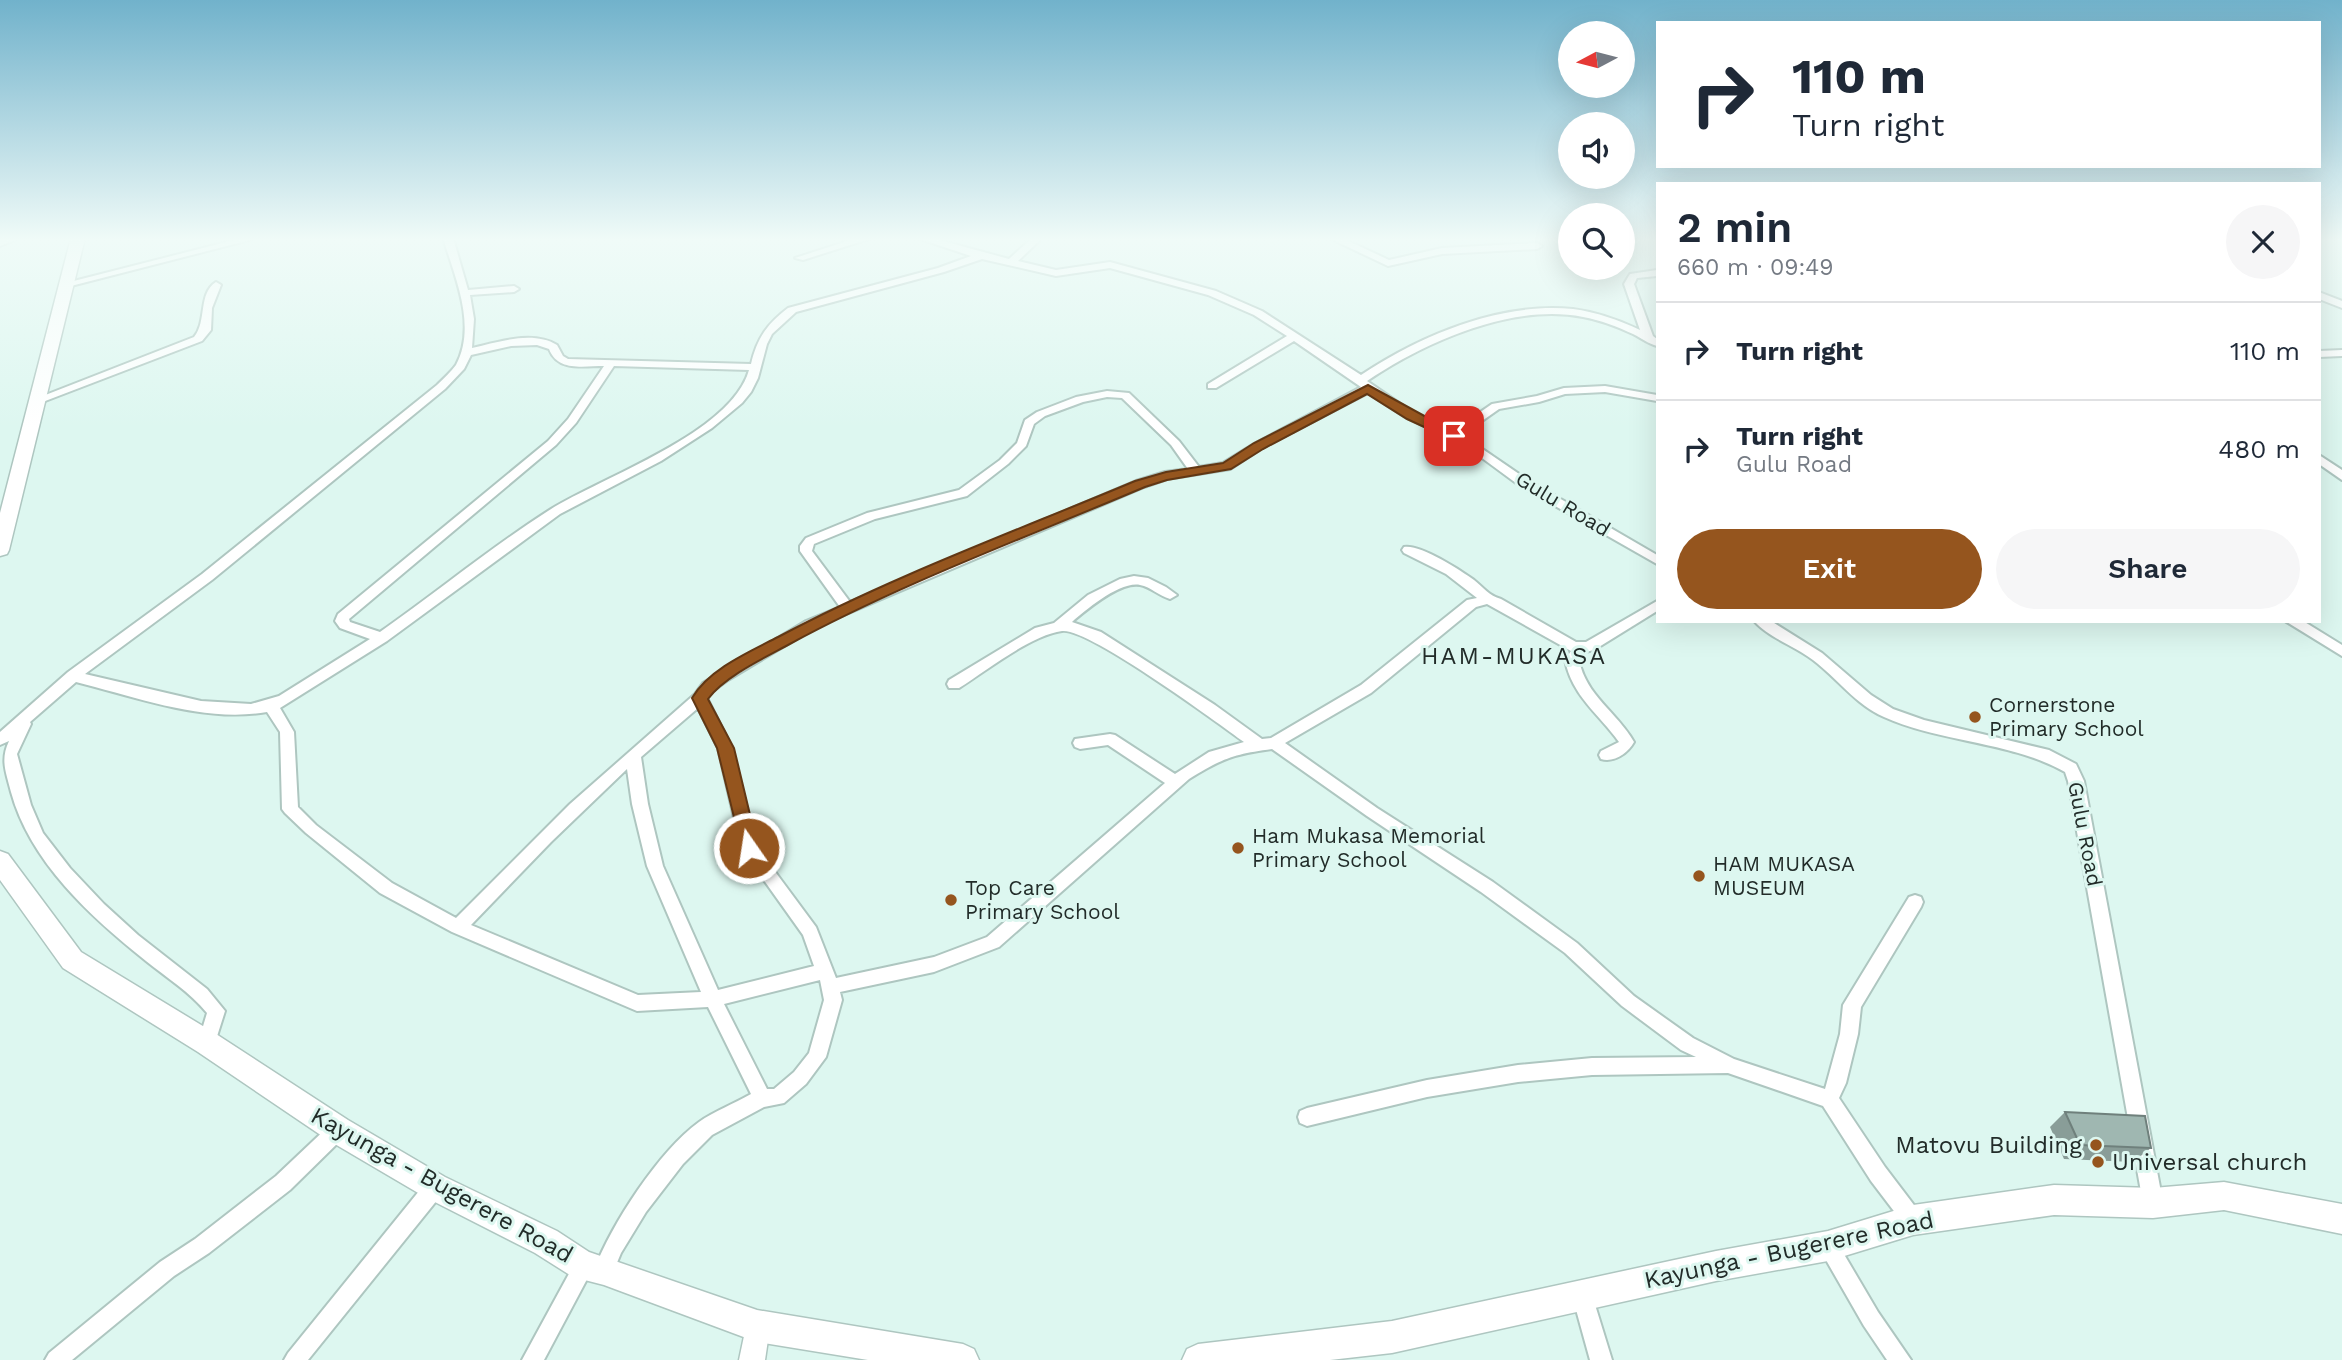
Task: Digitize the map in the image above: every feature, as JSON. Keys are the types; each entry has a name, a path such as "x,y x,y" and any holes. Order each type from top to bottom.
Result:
{"main road":[{"path":"0,550 62,301"},
{"name":"Kayunga - Bugerere Road","path":"0,861 72,960 207,1043 338,1130 435,1187 594,1268 757,1326 963,1360"},
{"name":"Kayunga - Bugerere Road","path":"1198,1360 1392,1337 1716,1266 1828,1246 1913,1220 2054,1200 2153,1203 2224,1196 2342,1219"}],"street":[{"path":"36,401 198,339 205,330 210,301"},
{"path":"0,740 73,676 197,584 441,387 459,369 465,353 468,319 465,301"},
{"path":"73,676 158,697 237,711 271,706 381,638 552,514 655,460 722,414 752,383 754,367 766,332 776,320 792,310 824,301"},
{"name":"Gulu Road","path":"1231,301 1258,313 1411,416 1467,442 1524,483 1656,560"},
{"path":"1636,301 1653,340"},
{"path":"458,927 532,850 700,698 708,687 752,658 847,607 1140,484 1226,466 1364,384 1398,356 1479,325 1511,317 1573,312 1653,340"},
{"path":"1212,386 1293,337"},
{"path":"465,353 517,343 545,342 553,347 558,358 566,362 754,367"},
{"path":"2321,354 2342,353"},
{"path":"381,638 345,625 343,617 552,443 572,421 611,363"},
{"path":"1454,436 1496,406 1539,399 1564,391 1586,388 1656,398"},
{"path":"847,607 806,551 810,541 871,516 963,493 980,482 1022,444 1029,422 1041,414 1080,398 1107,394 1125,395 1175,443 1196,471"},
{"path":"2321,460 2342,476"},
{"path":"1409,550 1460,576 1476,587 1487,600"},
{"path":"1058,627 1078,607 1134,580 1147,583 1170,595"},
{"path":"271,706 287,732 290,809 386,888 458,927 637,1003 713,999 828,979 940,964 969,955 993,942 1175,782 1214,756 1267,744 1366,689 1472,603 1487,600 1496,602 1580,648 1589,647 1656,606"},
{"name":"Gulu Road","path":"1764,623 1817,656 1866,699 1888,713 1922,725 2049,756 2071,768 2076,781 2153,1203"},
{"path":"2295,623 2342,651"},
{"path":"954,684 1040,631 1066,625 1096,635 1487,887 1572,948 1628,1001 1687,1044 1730,1066 1829,1099 1878,1174 1913,1220"},
{"path":"1580,648 1572,660 1582,691 1627,742 1622,748 1606,755"},
{"path":"533,1360 594,1268 613,1247 639,1205 676,1157 705,1129 762,1098 778,1097 800,1078 817,1057 834,1000 810,932 749,848 725,748 700,698"},
{"path":"28,717 10,754 30,822 61,870 99,908 144,950 201,992 216,1011 207,1043"},
{"path":"1080,743 1110,739 1175,782"},
{"path":"633,756 640,804 655,866 713,999 762,1098"},
{"path":"1829,1099 1849,1034 1852,1005 1915,902"},
{"path":"1307,1117 1371,1100 1548,1070 1596,1066 1730,1066"},
{"path":"56,1360 167,1269 202,1246 283,1183 338,1130"},
{"path":"295,1360 435,1187"},
{"path":"1828,1246 1871,1319 1900,1360"},
{"path":"1582,1295 1601,1360"},
{"path":"752,1360 757,1326"}],"building":[{"path":"2065,1112 2145,1116 2151,1148 2080,1145"}],"place":[{"name":"Cornerstone Primary School","path":"1975,717"},
{"name":"Ham Mukasa Memorial Primary School","path":"1238,848"},
{"name":"HAM MUKASA MUSEUM","path":"1699,876"},
{"name":"Top Care Primary School","path":"951,900"},
{"name":"Matovu Building","path":"2096,1145"},
{"name":"Universal church","path":"2098,1162"}],"district":[{"name":"HAM-MUKASA","path":"1514,656"}],"route":[{"path":"749,848 725,748 700,698 708,687 752,658 847,607 1140,484 1166,476 1226,466 1258,446 1368,388 1411,416 1454,436"}]}
